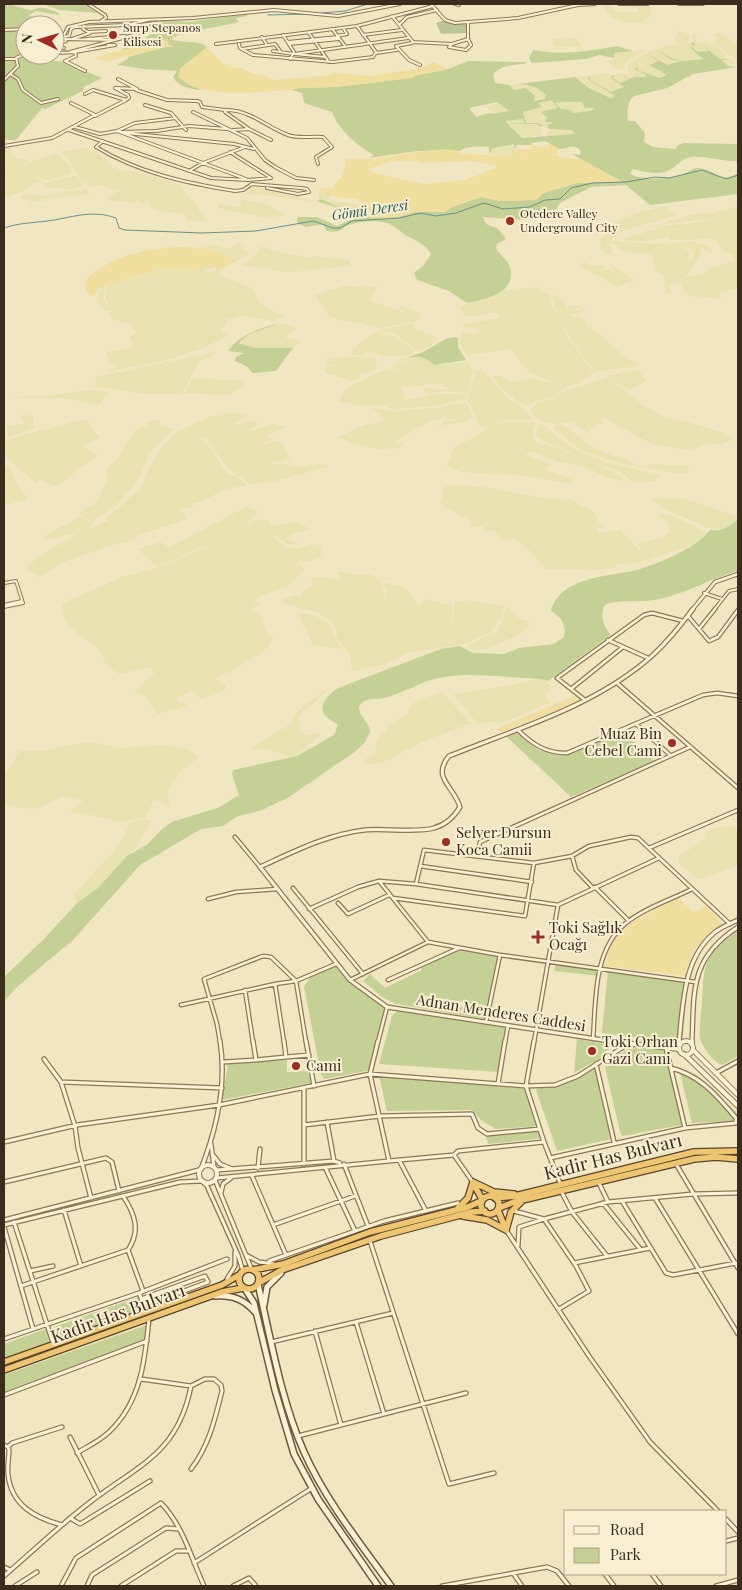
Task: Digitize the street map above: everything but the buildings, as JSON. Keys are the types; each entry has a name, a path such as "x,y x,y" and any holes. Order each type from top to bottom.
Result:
{"highway":[{"name":"Kadir Has Bulvarı","path":"498,1209 523,1197 694,1152 738,1151"},
{"name":"Kadir Has Bulvarı","path":"561,1188 598,1182 675,1163 709,1157 738,1159"},
{"path":"473,1182 494,1192 523,1197"},
{"path":"473,1182 499,1202 498,1209 506,1230"},
{"path":"473,1182 482,1200 481,1207 506,1230"},
{"path":"454,1210 468,1198 473,1182"},
{"name":"Kadir Has Bulvarı","path":"492,1197 523,1197"},
{"path":"492,1197 454,1210 424,1213 369,1229 285,1266 253,1288 244,1288 238,1283 241,1273 285,1266 472,1212 486,1212 498,1209"},
{"path":"506,1230 512,1210 523,1197"},
{"path":"452,1218 474,1217 499,1224"},
{"path":"253,1270 259,1276 259,1283"},
{"name":"Kadir Has Bulvarı","path":"4,1362 54,1345 145,1309 214,1288 241,1273"},
{"name":"Kadir Has Bulvarı","path":"4,1370 222,1292 244,1288"}],"main road":[{"path":"264,1313 264,1297 267,1287 285,1266"},
{"path":"259,1283 271,1342 297,1436 323,1489 391,1586"},
{"path":"244,1288 252,1299 289,1442 312,1488 378,1586"},
{"path":"206,1298 233,1296 246,1302 256,1314"}],"street":[{"path":"88,4 105,15 106,18 92,26"},
{"path":"65,30 68,27 98,22 193,18 274,10 318,16 338,16 400,4"},
{"path":"454,4 459,5"},
{"path":"216,44 357,26 432,5 448,21 468,22 518,18 578,5 595,4"},
{"path":"619,4 648,4"},
{"path":"679,4 703,4"},
{"path":"400,24 407,18 437,10"},
{"path":"392,16 400,24 408,38 414,42"},
{"path":"126,25 149,19"},
{"path":"468,22 468,39 472,45 466,50 450,48 452,44 468,39"},
{"path":"65,37 69,36 72,27 156,24"},
{"path":"84,26 83,29 88,32 106,31"},
{"path":"357,26 376,53"},
{"path":"288,43 338,37 347,33 343,28"},
{"path":"333,30 345,46"},
{"path":"364,35 402,30"},
{"path":"65,41 90,34 88,32"},
{"path":"70,52 145,32"},
{"path":"309,32 329,62"},
{"path":"283,34 294,52 325,57"},
{"path":"86,35 92,38"},
{"path":"81,40 125,36"},
{"path":"103,37 117,40"},
{"path":"262,37 267,45"},
{"path":"274,51 300,52 408,38"},
{"path":"65,39 94,41 110,39"},
{"path":"238,41 238,46 251,54 329,62 370,58 376,53 398,50"},
{"path":"420,65 409,60 396,46 414,42 451,44"},
{"path":"241,49 275,44 280,52"},
{"path":"65,52 115,46 108,45"},
{"path":"75,52 76,56 65,61 85,71"},
{"path":"290,59 294,52"},
{"path":"4,80 18,65"},
{"path":"10,74 18,79 23,90 34,96 41,104 58,98"},
{"path":"118,79 128,83 136,90"},
{"path":"4,146 52,138 129,98 128,95 115,88 136,90 167,100 197,101 200,102 202,107 230,109 246,113 290,135 308,138 323,137 332,147 316,157 318,164"},
{"path":"85,94 93,90 126,100"},
{"path":"71,103 95,116"},
{"path":"145,105 166,111 176,118 186,130"},
{"path":"225,110 249,129 271,140"},
{"path":"193,112 251,140 255,149 268,163 292,176 314,180"},
{"path":"119,132 135,123 176,118"},
{"path":"75,126 100,134 156,131 184,126 232,130 249,129"},
{"path":"69,130 212,178 248,180 268,179 271,177 230,152"},
{"path":"119,132 255,149"},
{"path":"119,132 248,180"},
{"path":"103,141 96,147 112,158 183,182 235,191 243,190 250,185 256,184 301,188 307,189 309,192 298,194 256,184"},
{"path":"189,171 203,163 246,147"},
{"path":"235,836 260,867 315,842 338,835 362,830 430,829 438,826 454,815 460,806 456,795 445,783 442,776 441,768 444,762 457,753 586,701 617,683 648,658 683,622 704,593 715,582 738,574"},
{"path":"4,583 16,580 22,601 4,606"},
{"path":"699,629 729,591 738,589"},
{"path":"704,593 722,599"},
{"path":"688,616 709,641 718,637 738,610"},
{"path":"586,701 557,678 637,618 652,613 683,622"},
{"path":"608,640 648,658"},
{"path":"571,689 623,647"},
{"path":"617,683 737,789"},
{"path":"517,729 533,746 556,754 567,753 703,695 717,693 738,696"},
{"path":"636,724 671,755"},
{"path":"476,856 480,842 690,747"},
{"path":"649,848 738,810"},
{"path":"416,884 424,850 534,863 572,856 589,846 631,837 638,838 730,924"},
{"path":"572,856 576,870 629,921"},
{"path":"309,909 358,887 379,881 416,884 558,905 659,858"},
{"path":"338,903 348,914 390,897 525,916 534,863"},
{"path":"420,866 532,882"},
{"name":"Adnan Menderes Caddesi","path":"260,867 350,980 388,1007 628,1044 679,1048 683,1043 693,1047"},
{"path":"379,881 428,942"},
{"path":"293,888 363,974"},
{"path":"208,899 236,892 278,889"},
{"path":"593,1039 600,968 612,937 629,921 692,889"},
{"path":"558,905 526,1086 544,1142 572,1212 607,1256"},
{"path":"738,920 714,933 701,947 686,980 679,1048 738,1106"},
{"path":"684,1054 691,1053 693,1047 695,982 704,960 713,944 726,933 737,929"},
{"path":"350,980 428,942 500,955 695,982"},
{"path":"388,980 458,948"},
{"path":"486,1022 500,955"},
{"path":"241,1273 235,1248 207,1186 198,1177 211,1144 222,1088 223,1062 211,998 204,979 261,956 271,958 296,980 314,1086"},
{"path":"181,1005 296,980 336,964"},
{"path":"275,984 286,1057"},
{"path":"245,990 256,1060"},
{"path":"388,1007 370,1074 389,1161"},
{"path":"498,1084 508,1026"},
{"path":"4,1142 74,1126 219,1105 370,1074 526,1086 555,1085 578,1076 628,1044"},
{"path":"693,1047 738,1095"},
{"path":"666,1048 685,1128"},
{"path":"223,1062 308,1055"},
{"path":"44,1059 61,1082 74,1126 91,1198"},
{"path":"716,1073 738,1061"},
{"path":"596,1064 614,1142"},
{"path":"550,1158 614,1142 685,1128 736,1123 736,1118 693,1074 681,1069 671,1068"},
{"path":"61,1082 222,1088"},
{"path":"304,1088 304,1164"},
{"path":"304,1125 380,1116 472,1114 478,1128 487,1134 540,1129"},
{"path":"327,1122 334,1161"},
{"path":"33,1329 4,1226 14,1222 180,1182 202,1181 208,1183 216,1179 235,1176 342,1164 454,1155 458,1151 544,1142"},
{"path":"211,1144 220,1195 253,1270"},
{"path":"258,1168 260,1149"},
{"path":"213,1155 220,1164 236,1170"},
{"path":"454,1155 473,1182"},
{"path":"4,1182 104,1158 110,1160 119,1191"},
{"path":"399,1160 424,1213 458,1203"},
{"path":"4,1220 119,1191 206,1166 236,1170 334,1161 342,1164 369,1229 355,1231 269,1261"},
{"path":"622,1200 663,1270 668,1274 673,1275 737,1265 675,1163"},
{"path":"325,1167 355,1231"},
{"path":"252,1175 286,1255"},
{"path":"220,1195 223,1184 235,1176"},
{"path":"598,1182 608,1202"},
{"path":"518,1246 519,1227 603,1203 693,1194 738,1193"},
{"path":"21,1286 128,1250 135,1240 137,1226 131,1209 123,1195"},
{"path":"273,1225 355,1196"},
{"path":"655,1198 738,1334"},
{"path":"603,1203 641,1250"},
{"path":"64,1210 80,1266"},
{"path":"512,1210 544,1219 574,1263 589,1291 559,1309"},
{"path":"14,1222 54,1345"},
{"path":"506,1230 650,1442 717,1510"},
{"path":"370,1240 449,1484 494,1473"},
{"path":"141,1299 205,1276 214,1288 233,1272 236,1263 235,1248"},
{"path":"574,1263 650,1248"},
{"path":"128,1250 145,1309 208,1282"},
{"path":"245,1254 263,1263 285,1266"},
{"path":"4,1339 141,1292 226,1259"},
{"path":"30,1271 53,1266"},
{"path":"271,1342 393,1313"},
{"path":"77,1453 115,1427 132,1400 141,1379 146,1359 149,1319"},
{"path":"356,1322 384,1414"},
{"path":"315,1332 341,1425"},
{"path":"4,1395 147,1341"},
{"path":"141,1379 191,1386 201,1380 212,1378 220,1382 222,1388 205,1448 191,1469"},
{"path":"4,1576 99,1494 144,1464 166,1444 184,1415 191,1386"},
{"path":"297,1436 466,1393"},
{"path":"62,1426 6,1446 10,1452 8,1478 15,1499 37,1516 62,1525"},
{"path":"70,1437 99,1494"},
{"path":"70,1518 80,1524 150,1480"},
{"path":"194,1563 312,1488"},
{"path":"61,1586 76,1558 161,1503 173,1516 204,1586"},
{"path":"727,1520 738,1532"},
{"path":"87,1586 92,1575 166,1528 179,1529"},
{"path":"121,1586 176,1551 188,1551"},
{"path":"4,1568 10,1570"},
{"path":"442,1586 550,1568 557,1571 569,1586"},
{"path":"15,1586 37,1572"},
{"path":"513,1573 522,1586"},
{"path":"606,1575 614,1586"},
{"path":"653,1575 661,1586"},
{"path":"233,1586 249,1578 256,1586"},
{"path":"716,1586 738,1580"}],"shaded area":[{"path":"603,5 610,5 617,12 639,12 637,7 650,6 652,15 644,21 655,22 622,23 623,21 611,18"},
{"path":"678,31 689,34 688,41 684,44 691,43 693,46 692,34 696,33 697,42 714,44 729,58 723,59 731,59 736,65 727,66 722,59 704,46 724,66 718,66 710,61 713,59 705,58 690,47 714,67 698,59 681,60 682,62 662,67 669,71 666,72 652,66 661,62 652,57 658,61 651,64 651,66 668,75 660,78 641,72 646,75 644,78 634,77 627,73 628,64 646,53 648,54 651,50 680,44 674,43"},
{"path":"722,33 738,46 738,56 733,57 738,57 738,62 714,42 717,39 714,35"},
{"path":"564,38 577,38 582,47 555,47 552,39 562,39 565,43"},
{"path":"646,50 627,62 623,70 608,63 614,59 613,54 615,53"},
{"path":"603,73 611,74 613,79 614,75 624,73 633,78 620,83 614,80 624,87 611,92 599,86 615,96 609,98 599,94 606,99 604,101 618,98 624,99 615,102 620,104 600,102 591,94 596,92 575,77 588,76 590,80 590,76"},
{"path":"509,85 532,85 548,96 547,99 535,101 534,96 526,88 514,90"},
{"path":"507,95 514,102 534,97 530,102 513,107 520,111 521,115 515,116 506,107 510,103 503,105 514,116 501,119 494,116 486,106 500,103 498,96"},
{"path":"588,95 597,100 577,102 583,102 585,108 595,109 589,112 573,113 570,110 565,110 569,111 574,118 572,119 589,120 588,123 573,123 601,124 602,127 581,129 588,130 590,134 578,134 576,129 556,128 556,124 559,123 555,122 552,125 545,126 540,126 538,123 530,124 537,124 540,127 523,130 541,128 542,135 522,138 505,121 523,119 525,123 521,124 528,124 523,112 541,107 538,103 551,100 558,108 550,111 564,110 555,103 555,99 569,99"},
{"path":"549,129 573,130 576,134 566,136 586,136 592,141 580,144 568,140 564,136 546,136"},
{"path":"514,144 513,154 521,154 522,156 515,158 489,154 493,148"},
{"path":"10,147 14,157 18,159 16,160 24,159 31,162 57,153 71,167 70,169 74,173 47,180 35,177 42,181 4,198 4,168 12,171 4,167 4,148"},
{"path":"86,148 99,153 120,171 132,171 180,184 195,202 200,213 208,221 187,221 185,214 165,212 150,207 148,203 142,204 139,201 132,203 113,202 106,199 116,192 125,191 99,185 88,186 81,180 66,156 60,152"},
{"path":"76,175 84,186 69,190 59,187 49,188 44,183"},
{"path":"250,187 322,202 345,212 317,202 244,194"},
{"path":"87,189 90,194 35,200 50,201 29,202 30,200 19,198 24,194 46,195 47,197 47,194"},
{"path":"321,190 325,191 327,198 333,201 368,207 367,216 358,215 320,199 318,193"},
{"path":"242,199 266,204 286,215 266,218 218,208 219,204 239,207"},
{"path":"664,206 677,215 625,230 614,236 610,241 679,246 690,251 687,262 694,256 692,249 662,242 681,243 690,241 702,244 712,248 711,253 699,247 702,253 685,277 699,275 708,272 707,269 735,261 732,255 723,251 715,239 671,240 668,237 650,241 625,241 623,239 668,225 689,224 715,218 669,223 642,230 694,214 714,213 738,206 738,288 718,293 721,296 718,297 724,299 691,296 683,290 681,281 673,285 677,280 670,286 671,294 665,294 664,276 654,270 653,255 625,252 610,242 612,254 605,254 602,250 600,243 602,237 619,225 614,222 643,211"},
{"path":"238,243 244,244 246,245 240,246 249,254 237,261 216,252 220,249 214,251 199,249 214,244 223,248 231,248"},
{"path":"260,246 309,258 315,256 349,260 351,266 288,272 271,270 271,265 267,268 243,265 257,254"},
{"path":"585,262 591,266 601,265 607,268 597,271 609,269 627,281 611,268 612,265 634,280 617,287 579,265"},
{"path":"209,265 213,268 195,274 219,270 221,273 219,275 253,289 260,303 284,317 274,321 242,316 232,319 228,318 227,324 220,331 228,335 206,347 171,359 106,372 117,367 109,362 106,352 132,348 133,344 129,337 137,333 132,325 115,320 108,314 115,310 105,310 98,301 97,290 104,287 104,301 110,308 105,297 105,291 112,283 155,272 152,271 156,268 175,268 191,271"},
{"path":"345,286 377,287 370,301 403,312 406,311 399,308 402,306 422,314 415,322 380,328 359,322 356,324 329,316 315,294 322,295 327,291"},
{"path":"537,287 550,295 552,307 556,314 553,295 559,297 566,304 565,307 567,313 566,308 568,306 583,306 571,311 586,308 581,313 570,315 585,319 586,326 595,330 626,358 637,363 639,366 595,370 585,360 564,328 562,328 587,365 595,371 589,375 591,376 579,381 581,383 566,387 552,398 541,399 525,406 517,401 499,386 492,376 501,376 513,382 531,378 554,383 529,372 510,349 467,355 460,344 461,331 472,334 481,333 479,329 463,327 463,324 501,318 497,312 475,316 464,315 460,307 503,291"},
{"path":"416,323 412,327 437,338 431,345 419,352 395,334 378,330"},
{"path":"277,324 285,324 297,328 284,337 299,341 293,348 255,348 237,343 249,334"},
{"path":"375,332 384,333 388,337 392,335 415,350 415,352 407,356 382,356 368,351 361,356 351,354 354,348"},
{"path":"215,352 210,357 199,361 182,394 144,394 95,387 96,377"},
{"path":"417,356 428,358 434,365 468,362 473,371 468,393 443,391 427,394 423,388 450,390 440,384 425,383 423,386 411,386 412,374 410,386 401,387 405,400 436,394 468,394 466,399 434,406 391,409 386,406 357,405 339,401 342,394 350,386 387,369 401,372 393,369 392,366"},
{"path":"327,358 376,358 376,366 374,367 379,368 365,374 360,373 359,379 353,381 325,373 326,365 361,366 327,364"},
{"path":"481,368 511,401 514,400 533,420 505,420 486,428 480,426 467,401 476,371"},
{"path":"637,370 644,373 640,375 646,381 629,390 605,376"},
{"path":"193,378 244,381 244,385 227,395 185,393"},
{"path":"607,378 624,389 641,404 664,417 724,433 733,439 722,444 708,444 686,450 652,444 604,418 601,419 602,423 587,433 572,422 553,424 545,422 536,418 532,412 531,409 537,403 551,399 565,391"},
{"path":"92,390 109,392 100,404 97,405 72,399 5,397 45,396"},
{"path":"462,403 468,405 473,418 468,418 469,421 438,426 444,421 465,419 445,419 437,408"},
{"path":"372,408 391,411 436,408 444,418 430,421 394,442 403,444 398,448 379,449 350,443 339,437 364,425 386,421"},
{"path":"234,413 248,416 233,423 237,425 249,421 258,423 257,426 249,429 251,431 270,424 287,427 266,435 272,440 250,446 277,441 282,442 290,459 272,462 268,466 281,463 297,467 324,464 329,466 275,481 250,484 229,469 206,439 197,436 208,444 227,474 236,476 247,485 223,490 205,500 192,504 193,507 180,510 187,519 135,536 137,539 106,547 62,563 39,577 26,570 26,567 78,533 45,540 45,536 81,516 93,525 81,532 108,521 105,518 142,486 155,456 173,435 180,430 185,432 182,430 209,417"},
{"path":"20,416 33,416 34,428 8,437 7,426 24,424"},
{"path":"154,419 160,421 158,424 174,429 149,453 140,476 134,485 112,509 91,522 79,513 96,502 107,481 107,469 119,457 126,443 135,434 134,432 141,427 149,426 146,424"},
{"path":"86,420 100,438 84,446 98,455 57,486 53,486 41,479 35,483 5,456 4,441 8,439"},
{"path":"507,422 536,423 533,429 535,442 542,446 546,444 606,468 606,470 611,470 628,481 611,479 581,466 561,463 531,451 524,454 551,465 546,470 573,480 571,484 529,476 462,472 447,466 454,448 496,424"},
{"path":"540,423 570,446 584,454 606,462 659,475 660,477 653,481 633,482 619,471 583,459 537,437 536,431"},
{"path":"554,425 562,425 598,450 646,469 616,462 583,451 555,430"},
{"path":"649,464 689,466 689,468 687,473 675,473 652,469 647,467"},
{"path":"4,465 11,469 16,482 27,499 5,505"},
{"path":"462,485 484,487 543,498 572,500 595,513 597,521 605,527 596,528 599,533 620,530 646,556 637,544 661,538 670,531 668,523 659,516 661,513 680,519 708,533 689,546 637,563 616,564 617,568 598,570 544,569 543,565 529,550 514,538 505,541 494,531 485,530 484,526 471,527 471,521 440,504 444,487"},
{"path":"657,498 686,499 738,517 738,519 728,527 714,530 664,509 658,503 652,501"},
{"path":"246,507 258,512 242,527 253,520 269,521 272,526 296,522 310,529 294,533 285,538 300,545 287,544 277,536 274,537 285,548 301,548 310,544 321,546 321,557 311,561 298,561 304,569 296,579 287,587 260,596 255,601 259,604 252,608 261,617 267,632 273,639 269,646 259,654 216,679 226,686 226,689 202,699 199,698 196,692 190,692 176,698 179,702 186,703 186,706 157,714 147,697 134,691 154,674 152,667 120,674 113,670 107,665 97,647 78,634 67,622 62,612 63,603 122,577 161,567 210,545 218,540 158,567 137,549 161,542 181,556 170,547"},
{"path":"339,571 358,575 368,574 376,577 382,584 386,603 386,590 383,584 388,583 405,587 419,606 425,599 452,606 451,631 455,602 471,601 503,606 502,615 490,633 462,645 409,652 386,664 352,671 350,655 337,638 335,627 331,621 318,613 285,604 281,600 294,595 303,596 304,590 313,587 311,580 315,577 340,579"},
{"path":"506,607 510,608 518,618 530,622 526,629 518,635 489,648 477,650 468,648 468,645 497,631 502,622"},
{"path":"298,613 313,615 328,622 341,649 313,645"},
{"path":"538,679 550,684 551,690 544,694 550,702 505,722 478,724 453,694 509,686"},
{"path":"325,690 312,705 306,707 298,719 301,723 298,728 303,734 309,736 316,733 321,734 293,758 268,749 249,749 291,724 299,710"},
{"path":"442,692 471,723 420,743 386,761 372,765 367,763 365,759 375,753 377,740 388,725 408,714 409,707 416,701"},
{"path":"91,742 118,748 168,745 187,749 199,757 183,769 169,787 167,796 171,804 167,805 159,800 153,801 146,817 119,822 70,812 83,801 63,796 37,809 20,808 4,804 4,774 19,751 51,750 56,747"},
{"path":"142,819 150,820 150,823 136,846 98,888 77,903 73,896 119,845 131,822"},
{"path":"733,826 738,832 738,865 699,880 679,863 679,856 706,839 704,835 706,832 717,828"}],"green space":[{"path":"4,4 31,10 38,8 49,9 59,13 58,15 36,11 29,15 15,15 15,65 65,65 65,62 67,62 102,78 84,87 83,91 45,109 42,108 16,140 4,140"},
{"path":"43,4 83,4 98,13 59,10"},
{"path":"247,14 247,16 236,18 239,22 236,23 182,33 170,39 199,43 207,47 181,68 178,77 201,90 189,88 178,83 173,77 177,71 117,65 128,59 128,57 165,47 173,47 168,44 168,41 157,41 123,50 126,42 143,39 151,34 166,34 176,31 173,26 158,24 159,20 189,22"},
{"path":"445,20 468,23 466,33 441,34 436,23"},
{"path":"699,42 720,59 731,59 722,60 727,66 736,67 693,74 667,88 634,96 629,104 628,121 635,121 645,133 644,142 653,147 676,149 678,145 684,143 738,144 738,161 691,157 684,159 668,171 650,173 633,169 630,173 640,177 663,178 682,175 696,168 708,170 722,177 732,176 738,172 738,194 650,205 626,185 591,187 560,203 556,210 539,218 521,220 483,217 486,224 498,229 505,237 505,240 497,244 496,248 509,264 511,276 509,283 498,294 467,303 449,291 417,280 414,273 423,266 431,254 424,245 390,224 379,221 360,222 332,232 327,231 323,224 306,227 297,223 297,217 317,217 337,226 354,218 333,206 317,201 320,199 356,214 374,218 398,217 415,212 445,212 452,207 481,197 500,201 536,200 543,193 578,183 622,182 572,154 580,155 581,151 578,148 559,149 545,141 531,143 532,145 517,145 515,150 514,144 493,148 489,154 489,147 477,147 466,148 460,151 417,151 369,158 374,155 349,137 339,125 332,112 304,103 302,93 292,90 295,88 335,87 412,78 413,76 445,70 469,61 525,62 525,64 508,66 496,71 493,74 495,83 510,85 514,90 526,88 535,96 534,101 546,99 544,97 547,96 535,87 514,84 575,77 589,88 610,98 615,96 589,80 588,76 590,76 590,80 611,92 624,87 611,78 612,75 620,83 634,77 646,77 645,74 634,69 639,66 637,70 660,78 667,75 650,65 658,61 646,53 667,65 682,61 672,60 656,49 673,59 684,61 703,59 690,47 693,46 691,47 698,52 709,51","holes":["551,100 558,108 541,112 547,118 545,122 554,122 547,126 549,129 572,130 575,134 522,138 505,121 523,119 524,123 510,124 537,124 540,127 543,126 538,123 526,123 523,112 542,107 538,103","497,102 509,111 489,113 476,117 469,108","582,102 585,108 595,108 590,111 573,113 571,110 561,109 555,103"]},
{"path":"617,46 633,51 614,53 614,58 599,55 586,59 532,63 529,58 533,50 564,53"},
{"path":"277,324 249,334 238,343 255,348 293,348 276,371 253,373 248,367 235,361 236,357 244,353 228,351 238,340 249,333"},
{"path":"455,337 458,338 458,347 466,360 434,365 424,358 413,357 402,360 392,366 403,359"},
{"path":"738,519 738,571 660,599 606,604 602,616 606,628 611,635 548,681 489,675 450,676 425,682 385,698 362,702 359,711 370,732 365,742 356,751 289,797 262,810 236,817 223,826 201,829 140,865 73,940 18,986 4,1001 4,977 43,940 77,903 98,888 127,856 148,844 162,829 172,822 220,807 239,795 232,774 233,770 297,756 334,735 338,725 329,719 322,710 324,701 338,688 441,649 459,646 473,653 504,654 519,648 554,644 564,637 565,629 558,616 551,611 557,599 565,590 576,584 602,576 640,569 678,554 704,537 710,530 725,528"},
{"path":"623,732 654,761 571,797 506,736 513,733 519,734 538,750 563,755"},
{"path":"737,931 738,1056 722,1065 709,1054 700,1039 705,970 717,947"},
{"path":"462,949 498,957 489,1006 420,995 418,1000 488,1011 485,1019 396,1004 382,997 363,981 370,974 385,988 422,970 420,967"},
{"path":"556,963 601,968 600,976 554,971"},
{"path":"337,965 352,982 388,1009 371,1070 324,1079 321,1075 304,987 310,977"},
{"path":"608,970 688,980 683,1036 675,1042 669,1042 602,1033"},
{"path":"397,1011 507,1027 499,1072 379,1064 392,1016"},
{"path":"577,1039 611,1045 606,1055 574,1073"},
{"path":"636,1045 668,1051 686,1124 621,1135 604,1063"},
{"path":"287,1060 287,1072 308,1071 311,1083 222,1100 228,1064"},
{"path":"599,1066 616,1138 557,1151 536,1090 540,1086 571,1080"},
{"path":"679,1068 697,1075 738,1114 738,1119 735,1121 692,1123"},
{"path":"379,1076 516,1083 530,1088 540,1126 496,1129 482,1121 472,1110 387,1111"},
{"path":"484,1129 493,1133 542,1130 544,1138 488,1144"},
{"path":"139,1297 142,1309 58,1339 54,1327"},
{"path":"147,1325 145,1340 4,1392 4,1375"},
{"path":"46,1329 50,1343 4,1359 4,1344"}],"sand":[{"path":"169,39 166,40 169,42 168,44 174,47 165,47 108,61 99,60 95,57"},
{"path":"207,47 223,64 233,65 229,69 240,67 253,74 267,76 272,80 324,76 336,73 370,76 422,68 434,62 447,69 413,76 413,78 335,87 248,93 215,92 188,84 178,76 181,69"},
{"path":"550,144 559,149 556,156 581,159 623,182 578,183 543,193 536,200 500,201 481,197 452,207 445,212 415,212 386,219 366,217 369,210 368,205 355,199 332,196 327,198 325,191 318,191 321,188 332,188 343,175 346,159 373,159 433,150 513,157 523,155 512,154 514,150 532,149 530,145 547,148","holes":["391,161 418,161 422,163 471,161 497,167 465,180 424,184 373,173 368,169"]},
{"path":"190,247 214,251 237,261 219,270 209,265 192,271 156,268 153,271 156,272 99,288 96,291 96,295 92,297 85,289 85,283 91,275 101,267 125,256 164,248"},
{"path":"577,695 584,700 502,732 496,729"},
{"path":"678,898 694,912 706,906 723,924 703,939 690,959 685,976 606,966 608,952 614,940 622,931 643,916"}],"waterway":[{"path":"322,13 345,11 368,4"},
{"path":"268,15 306,14"},
{"name":"Gömü Deresi","path":"4,228 90,214 107,215 116,218 119,228 125,230 202,233 256,231 313,221 333,228 340,228 352,221 399,218 421,213 436,216 456,213 484,203 503,209 530,207 545,200 560,199 571,188 592,183 626,182 655,177 669,178 702,170 726,179 738,175"}],"place":[{"name":"Surp Stepanos Kilisesi","path":"113,35"},
{"name":"Otedere Valley Underground City","path":"510,221"},
{"name":"Muaz Bin Cebel Cami","path":"672,743"},
{"name":"Selver Dursun Koca Camii","path":"446,842"},
{"name":"Toki Sağlık Ocağı","path":"538,937"},
{"name":"Toki Orhan Gazi Cami","path":"592,1051"},
{"name":"Cami","path":"296,1066"}]}
